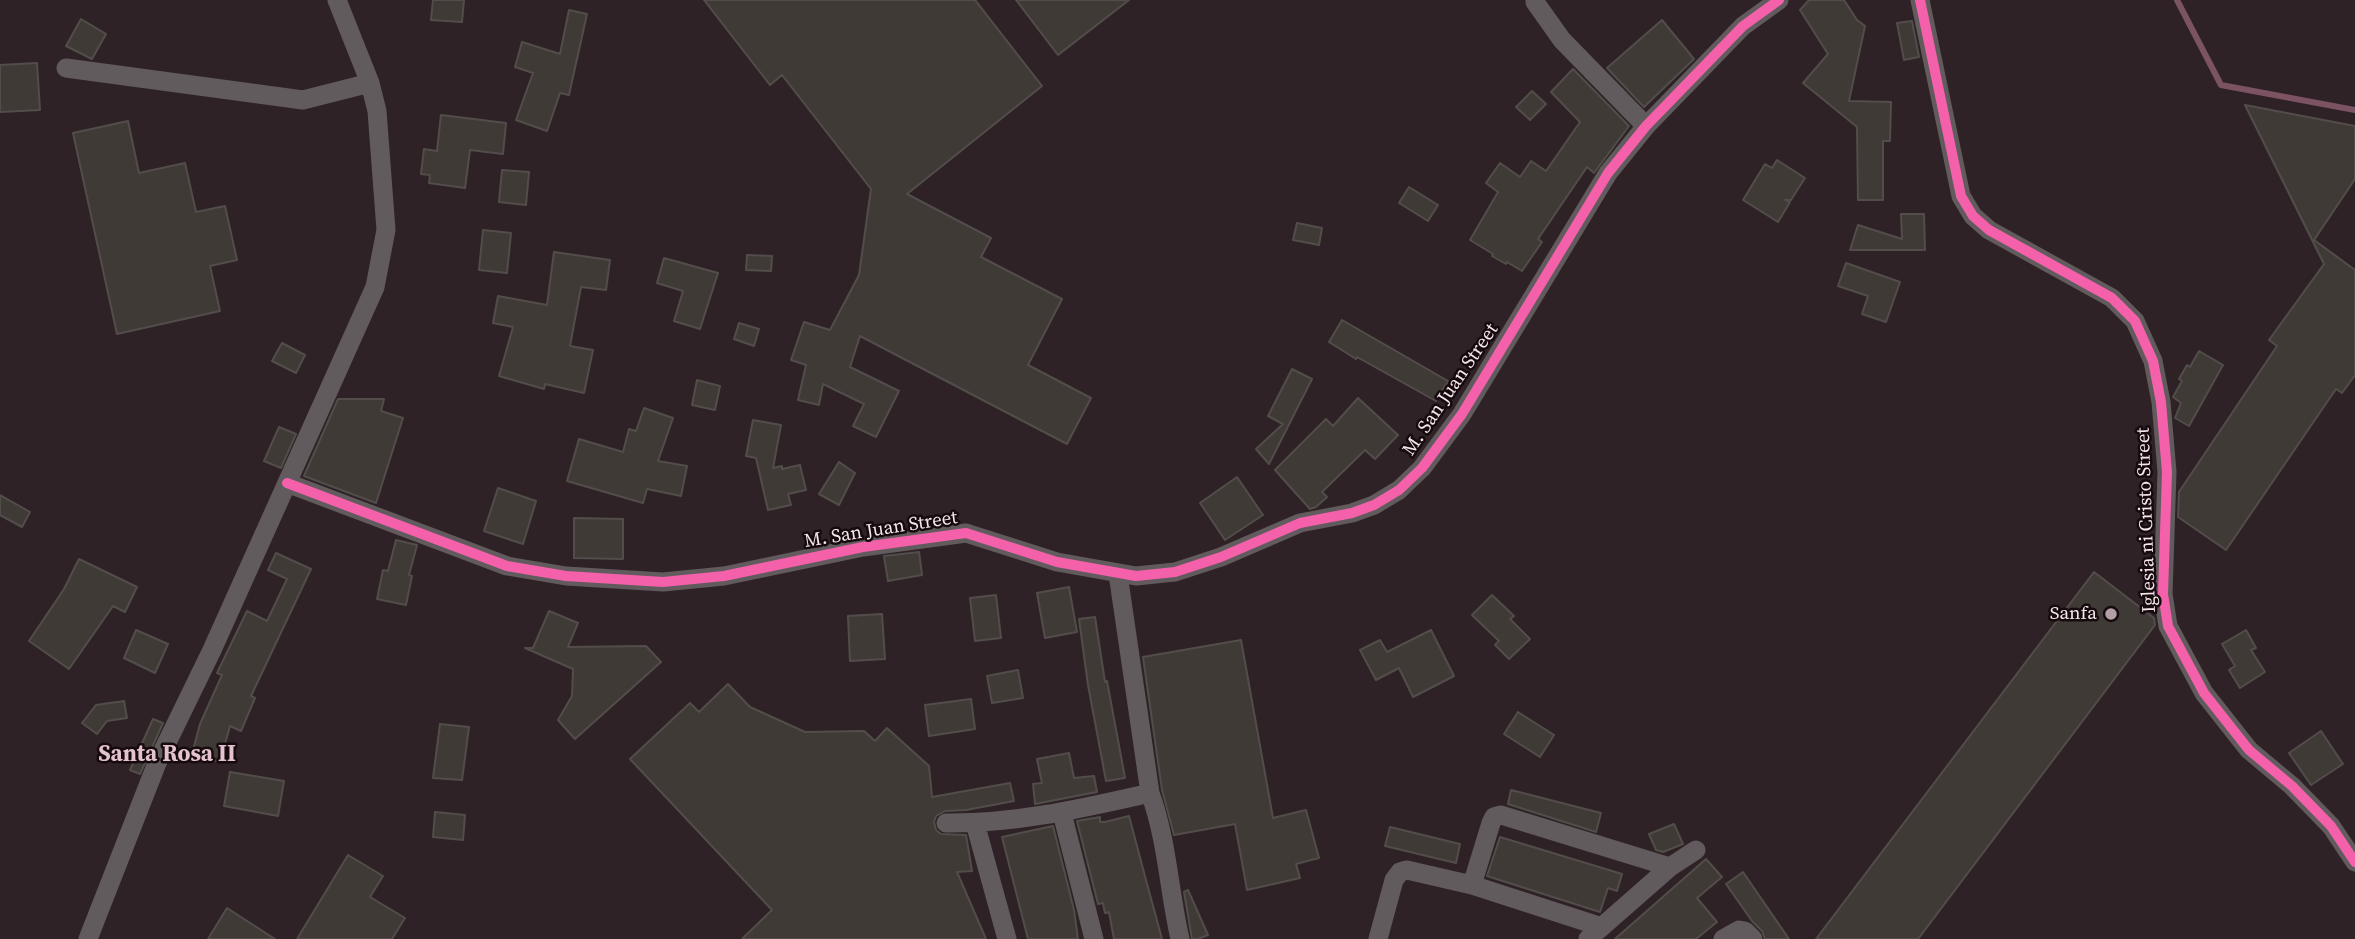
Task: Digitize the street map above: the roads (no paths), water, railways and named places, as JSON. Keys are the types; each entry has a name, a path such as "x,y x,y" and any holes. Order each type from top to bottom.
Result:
{"street":[{"path":"88,939 157,763 212,650 375,288 386,230 377,111 370,83 337,0"},
{"name":"M. San Juan Street","path":"287,482 508,566 566,576 663,582 724,576 863,547 966,533 1057,562 1136,576 1175,572 1220,557 1300,523 1352,513 1374,505 1399,490 1422,468 1461,414 1608,173 1646,127 1743,26 1779,0"},
{"name":"Iglesia ni Cristo Street","path":"1920,0 1961,196 1973,216 1989,230 2112,298 2135,321 2153,361 2161,402 2167,472 2163,594 2168,626 2211,703 2249,750 2292,786 2331,825 2355,862"},
{"path":"1535,2 1562,40 1646,127"},
{"path":"66,68 303,100 370,83"},
{"path":"1118,573 1150,793 1157,810 1180,939"},
{"path":"946,823 975,823 1062,813 1150,793"},
{"path":"1062,813 1094,939"},
{"path":"1472,885 1491,823 1494,817 1501,815 1670,867"},
{"path":"975,823 1007,939"},
{"path":"1378,939 1394,880 1400,872 1407,870 1472,885 1595,933 1670,867 1696,850"},
{"path":"1723,939 1739,930 1745,931 1753,939"}],"waterway":[{"path":"2177,0 2221,85 2355,110"}],"place":[{"name":"Sanfa","path":"2111,614"}],"district":[{"name":"Santa Rosa II","path":"167,755"}]}
